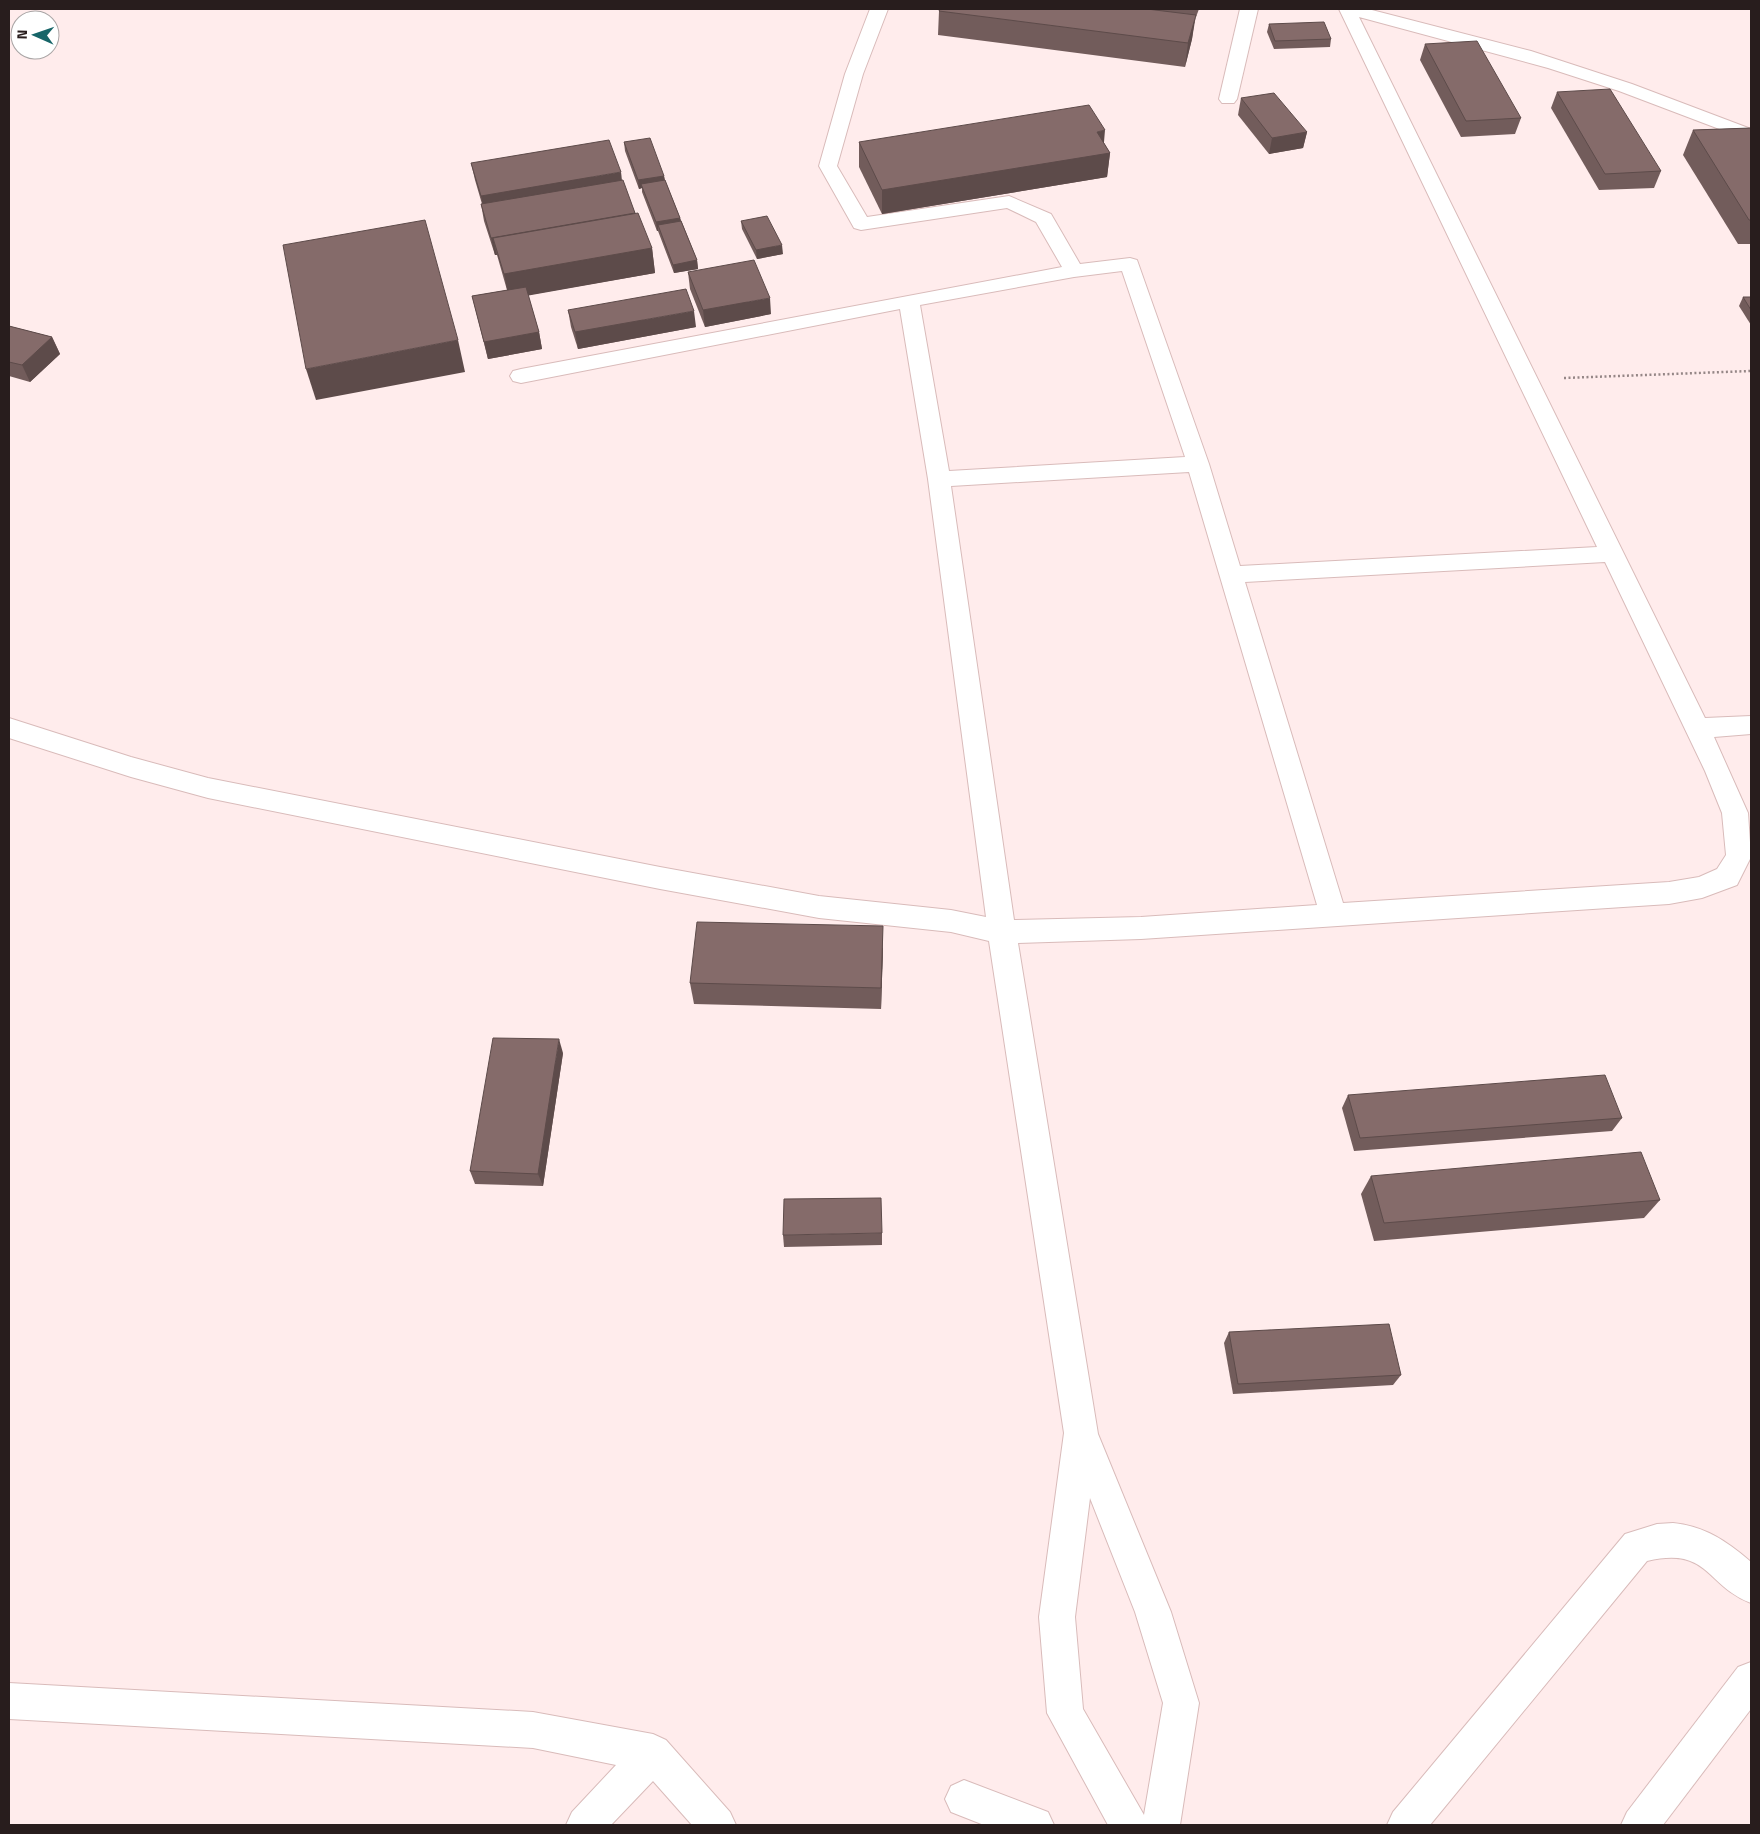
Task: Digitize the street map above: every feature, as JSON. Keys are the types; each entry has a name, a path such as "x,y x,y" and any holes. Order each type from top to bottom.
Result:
{"street":[{"path":"879,9 854,74 828,166 861,224 1009,202 1044,218 1074,271"},
{"path":"1228,99 1249,9"},
{"path":"1347,9 1441,31 1542,60 1613,83 1751,135"},
{"path":"9,728 131,767 208,788 688,883 819,906 951,921 1002,932 1141,928 1669,893 1702,887 1727,877 1739,854 1735,813 1697,728 1610,554 1347,9"},
{"path":"521,376 910,301 1074,271 1130,264 1198,464 1333,914"},
{"path":"910,301 939,479 1002,932 1080,1433 1153,1612 1181,1703 1161,1825"},
{"path":"939,479 1198,464"},
{"path":"1231,575 1610,554"},
{"path":"1697,728 1751,725"},
{"path":"1080,1433 1057,1616 1065,1713 1129,1825"},
{"path":"1406,1825 1637,1546 1658,1540 1681,1539 1707,1547 1751,1585"},
{"path":"1640,1825 1751,1680"},
{"path":"9,1701 533,1730 653,1753 717,1825"},
{"path":"585,1825 653,1753"},
{"path":"964,1799 1035,1825"}],"path":[{"path":"1527,379 1751,371"}],"building":[{"path":"940,9 1147,9 1196,15 1188,43 939,11"},
{"path":"1324,22 1331,39 1275,41 1269,24"},
{"path":"1477,41 1521,118 1466,121 1425,44"},
{"path":"1610,89 1661,171 1605,174 1557,92"},
{"path":"1274,93 1307,132 1272,138 1241,98"},
{"path":"1089,105 1105,130 1097,132 1110,153 882,190 859,142"},
{"path":"1751,128 1751,220 1749,220 1693,130"},
{"path":"650,138 664,176 638,180 624,142"},
{"path":"609,140 621,172 481,196 471,163"},
{"path":"623,180 635,213 491,238 481,204"},
{"path":"665,180 680,218 656,222 641,184"},
{"path":"638,213 652,248 504,274 493,238"},
{"path":"767,216 782,245 756,250 741,221"},
{"path":"425,220 458,340 306,369 283,245"},
{"path":"681,221 697,260 673,265 658,225"},
{"path":"754,260 770,298 703,310 688,272"},
{"path":"526,287 539,332 484,342 472,296"},
{"path":"686,289 694,311 575,332 568,310"},
{"path":"1743,297 1751,297 1751,310"},
{"path":"9,326 52,337 22,365 9,362"},
{"path":"697,922 883,926 881,988 690,983"},
{"path":"493,1038 559,1039 538,1174 470,1171"},
{"path":"1605,1075 1622,1118 1360,1138 1348,1095"},
{"path":"1641,1152 1660,1200 1384,1223 1371,1176"},
{"path":"881,1198 882,1233 783,1235 784,1199"},
{"path":"1389,1324 1401,1375 1238,1384 1229,1332"}]}
